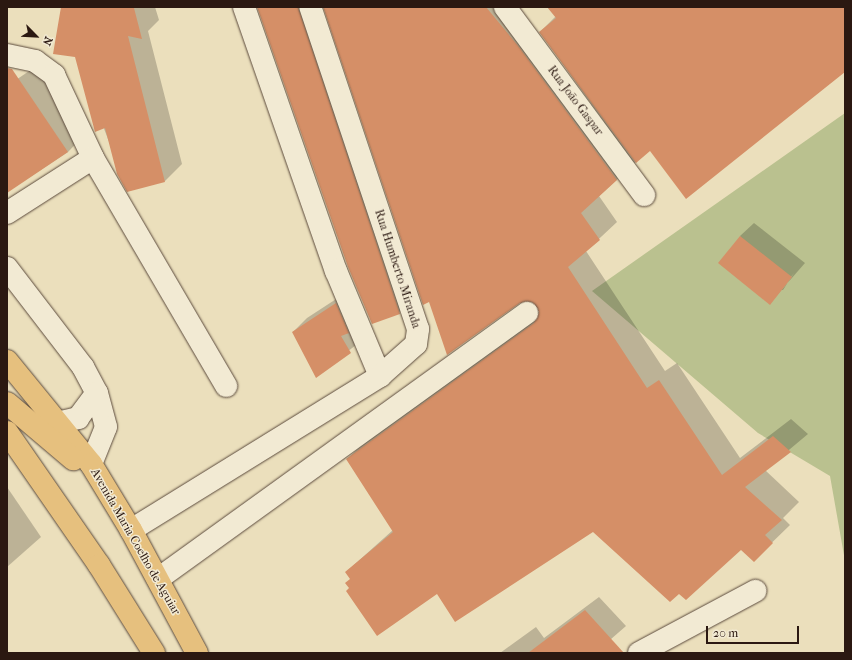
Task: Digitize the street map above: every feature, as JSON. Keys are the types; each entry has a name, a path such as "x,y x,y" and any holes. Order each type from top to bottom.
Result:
{"main road":[{"name":"Avenida Maria Coelho de Aguiar","path":"7,361 91,464 131,530 197,653"},
{"path":"7,402 105,488"},
{"path":"7,432 99,565 154,653"}],"street":[{"path":"244,7 336,271 380,376"},
{"name":"Rua Humberto Miranda","path":"131,530 380,376 411,351 418,329 310,7"},
{"name":"Rua João Gaspar","path":"505,7 644,195"},
{"path":"7,55 35,61 54,75 93,158 226,386"},
{"path":"7,213 93,158"},
{"path":"7,268 83,367 97,393 106,427 91,464"},
{"path":"158,579 527,313"},
{"path":"57,423 78,418 97,393"},
{"path":"639,653 755,591"}],"green space":[{"path":"845,113 845,561 830,476 758,433 592,291"}],"building":[{"path":"61,7 134,8 142,39 128,36 165,182 127,192 117,174 105,128 95,132 75,57 53,54"},
{"path":"257,7 298,7 400,314 372,324 348,267"},
{"path":"323,7 486,7 519,47 617,180 581,213 600,240 568,267 647,388 659,380 722,475 773,436 791,452 745,487 782,520 765,535 773,543 754,562 741,550 686,600 679,594 670,602 593,532 455,622 437,594 377,636 346,591 349,588 345,583 350,579 345,572 393,532 346,459 534,323 539,312 532,302 520,303 447,355 429,302 423,305"},
{"path":"547,7 845,7 845,72 686,199 650,151 636,163 539,32 556,18"},
{"path":"7,68 12,69 68,152 7,193"},
{"path":"740,236 792,277 770,305 718,263"},
{"path":"336,303 349,333 341,336 351,353 316,378 292,332"},
{"path":"585,610 624,653 528,653"}]}
